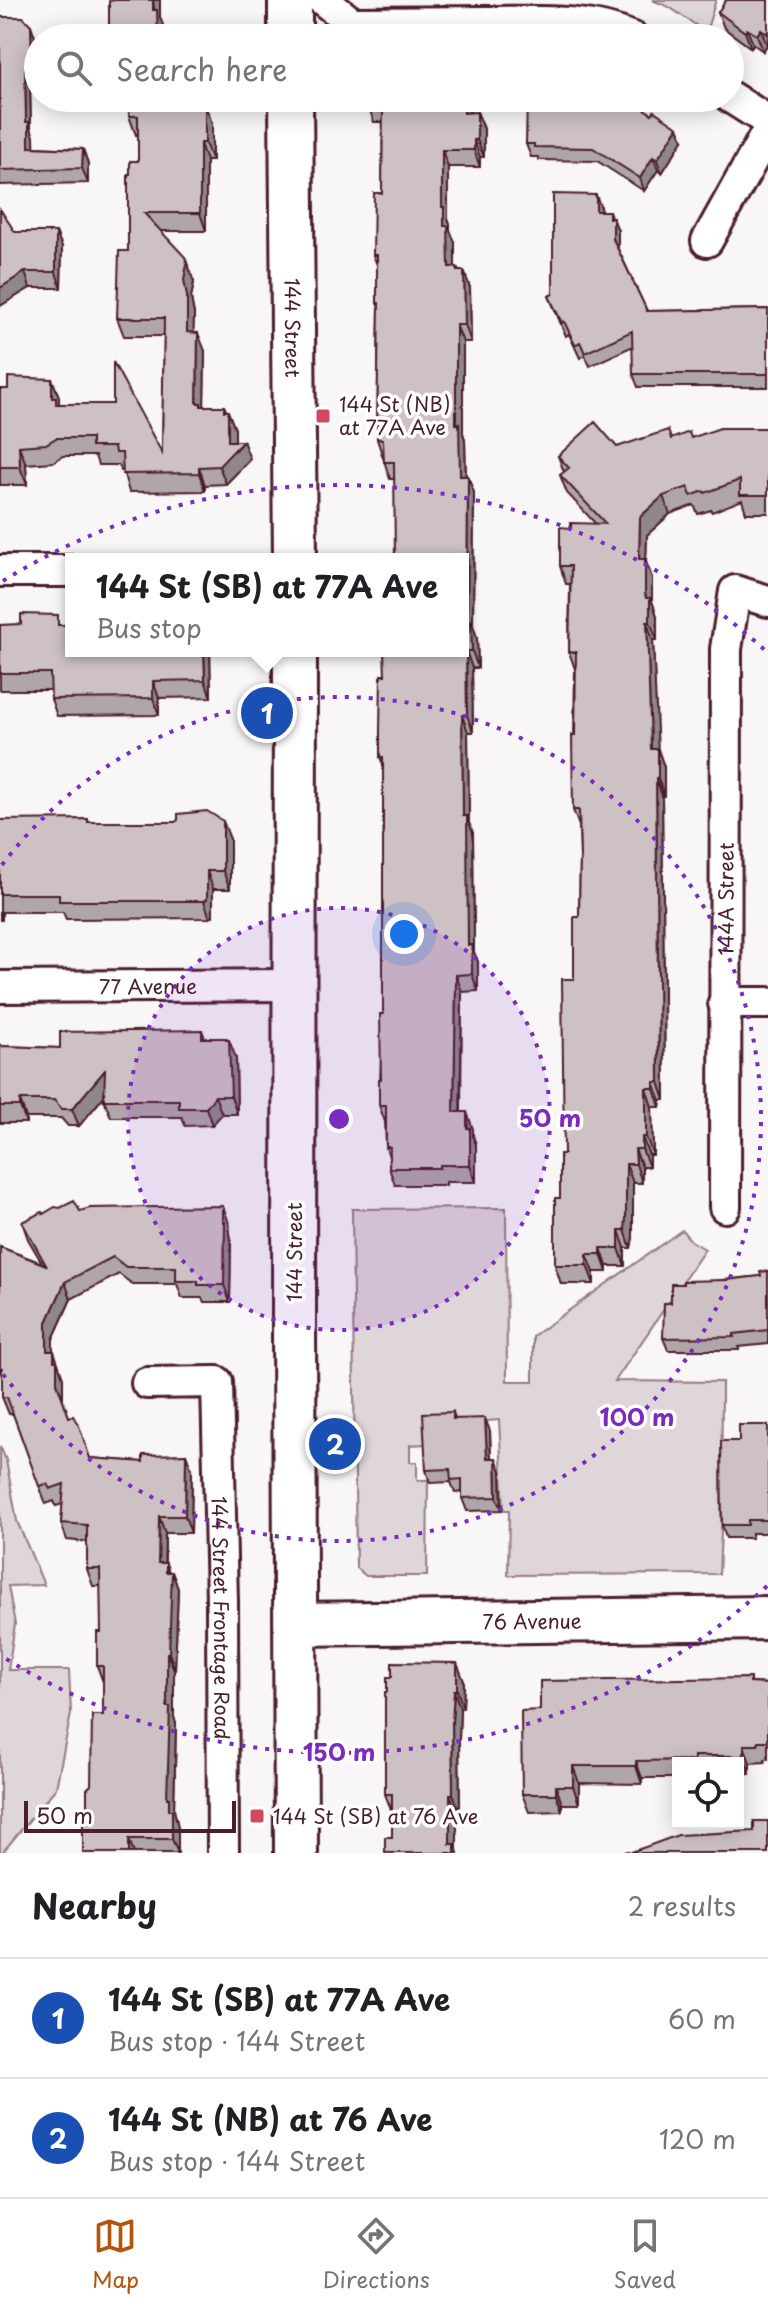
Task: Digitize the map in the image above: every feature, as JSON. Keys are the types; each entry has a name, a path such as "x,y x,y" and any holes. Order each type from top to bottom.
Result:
{"main road":[{"path":"290,0 290,24"},
{"name":"144 Street","path":"295,112 295,553"},
{"name":"144 Street","path":"295,657 296,1853"},
{"name":"76 Avenue","path":"296,1624 768,1618"}],"street":[{"path":"323,0 338,24"},
{"path":"540,24 581,24"},
{"path":"744,106 768,121"},
{"path":"707,241 768,131"},
{"path":"0,571 65,571"},
{"name":"144A Street","path":"725,1207 726,649 735,591 768,601"},
{"name":"77 Avenue","path":"0,987 294,985"},
{"path":"724,1003 768,1003"},
{"name":"144 Street Frontage Road","path":"147,1383 217,1382 223,1853"}],"shaded area":[{"path":"652,0 716,0 708,24 694,24"},
{"path":"506,1208 507,1381 533,1381 533,1336 682,1230 691,1241 705,1249 615,1381 722,1382 719,1574 508,1575 509,1510 504,1510 499,1420 425,1426 425,1444 410,1445 410,1462 417,1462 417,1480 428,1480 427,1576 366,1576 356,1568 352,1209"},
{"path":"0,1446 6,1460 17,1521 44,1585 8,1586 15,1624 8,1670 69,1670 71,1714 56,1788 2,1853 0,1853"}],"building":[{"path":"153,0 158,24 109,24 109,1"},
{"path":"726,0 768,0 768,34 761,29 757,35 747,29 745,32 744,24 734,24 718,12"},
{"path":"0,17 23,17 30,24 24,24 24,112 26,122 29,122 29,147 83,149 82,168 0,170"},
{"path":"129,112 205,112 205,143 200,143 200,213 144,213 185,257 187,264 184,280 187,332 198,333 197,403 201,406 224,406 224,411 228,411 228,441 243,441 219,466 199,467 199,473 123,474 122,453 115,453 114,447 91,447 91,438 56,438 46,444 19,446 20,467 0,467 0,389 8,389 8,377 52,379 52,398 56,398 56,404 113,404 113,362 162,453 164,318 117,318 119,251 128,251 128,174 130,161 138,161 138,116 129,116"},
{"path":"383,112 477,112 474,150 442,150 442,207 444,226 448,226 449,267 464,271 465,325 456,325 456,424 459,423 460,476 468,476 467,553 395,553 394,462 384,462 383,439 377,439 379,303 377,255 373,255 374,193 382,193"},
{"path":"527,112 656,112 678,127 657,160 653,157 640,178 593,148 534,147 534,144 526,144"},
{"path":"553,194 596,195 596,211 609,211 609,218 613,218 613,239 647,311 768,309 768,374 633,374 632,331 585,353 580,342 575,345 549,296 553,294"},
{"path":"0,209 15,232 56,232 56,272 25,272 0,288"},
{"path":"595,422 617,447 668,430 671,439 689,432 691,438 720,428 768,428 768,495 740,495 740,480 691,496 688,487 663,496 640,517 639,559 645,559 645,594 646,598 650,598 650,622 647,622 651,749 658,749 659,1082 654,1082 654,1088 646,1088 646,1137 642,1137 642,1149 635,1149 636,1164 626,1164 625,1230 619,1230 619,1248 601,1248 601,1254 587,1254 587,1265 555,1265 555,1198 560,1198 560,1154 564,1154 562,979 574,979 574,917 579,917 580,856 579,810 573,810 572,735 575,735 576,652 569,652 571,566 560,566 560,527 571,528 571,523 606,524 560,475 569,468 558,456"},
{"path":"21,614 58,615 58,625 65,625 65,657 204,657 205,680 153,681 153,698 51,699 50,673 0,673 0,625 21,624"},
{"path":"471,621 472,651 469,651"},
{"path":"384,657 466,657 467,715 462,715 463,816 467,816 468,945 472,945 472,974 456,975 454,1112 467,1112 470,1165 389,1168 386,1105 379,1105 380,1014 383,1014 381,675 385,675"},
{"path":"207,811 223,821 223,871 207,871 207,899 204,901 59,901 59,894 0,894 0,820 175,822 178,814"},
{"path":"202,1030 202,1038 229,1040 231,1096 215,1096 206,1108 179,1108 179,1100 104,1100 105,1070 72,1109 62,1109 54,1100 20,1100 20,1106 0,1106 0,1046 60,1048 60,1032"},
{"path":"74,1201 80,1211 90,1208 223,1206 225,1222 224,1285 176,1281 176,1267 126,1267 113,1257 65,1282 47,1322 47,1351 54,1351 57,1383 69,1417 73,1416 79,1426 90,1458 143,1462 143,1455 186,1454 185,1516 159,1516 158,1563 166,1563 166,1572 172,1572 167,1653 167,1707 170,1707 167,1798 169,1810 172,1810 172,1839 129,1839 129,1853 83,1853 83,1817 87,1817 87,1789 91,1785 92,1715 103,1715 103,1666 97,1666 97,1632 101,1632 100,1569 87,1569 87,1525 61,1523 64,1484 50,1489 47,1484 39,1486 7,1397 2,1397 0,1247 46,1265 22,1222"},
{"path":"768,1271 768,1330 734,1334 734,1337 663,1338 664,1303 671,1303 671,1284 761,1276 760,1272"},
{"path":"453,1412 453,1419 485,1418 487,1458 496,1458 497,1497 462,1498 462,1479 451,1480 450,1469 426,1470 423,1413"},
{"path":"739,1425 768,1425 768,1520 748,1520 748,1525 722,1525 721,1441 739,1441"},
{"path":"392,1662 457,1663 452,1722 453,1794 450,1794 450,1844 455,1844 455,1853 385,1853 385,1837 392,1837 392,1794 385,1794 385,1692 387,1677 392,1677"},
{"path":"750,1678 750,1683 768,1684 768,1741 744,1745 744,1756 672,1757 672,1760 636,1761 636,1766 573,1766 573,1786 556,1786 556,1794 522,1794 521,1711 540,1710 540,1681"},
{"path":"754,1821 768,1821 768,1853 629,1853 678,1835 754,1831"}],"place":[{"name":"144 St (NB) at 77A Ave","path":"323,416"},
{"name":"144 St (SB) at 77A Ave","path":"267,713"},
{"name":"144 St (NB) at 76 Ave","path":"335,1444"},
{"name":"144 St (SB) at 76 Ave","path":"257,1816"}]}
